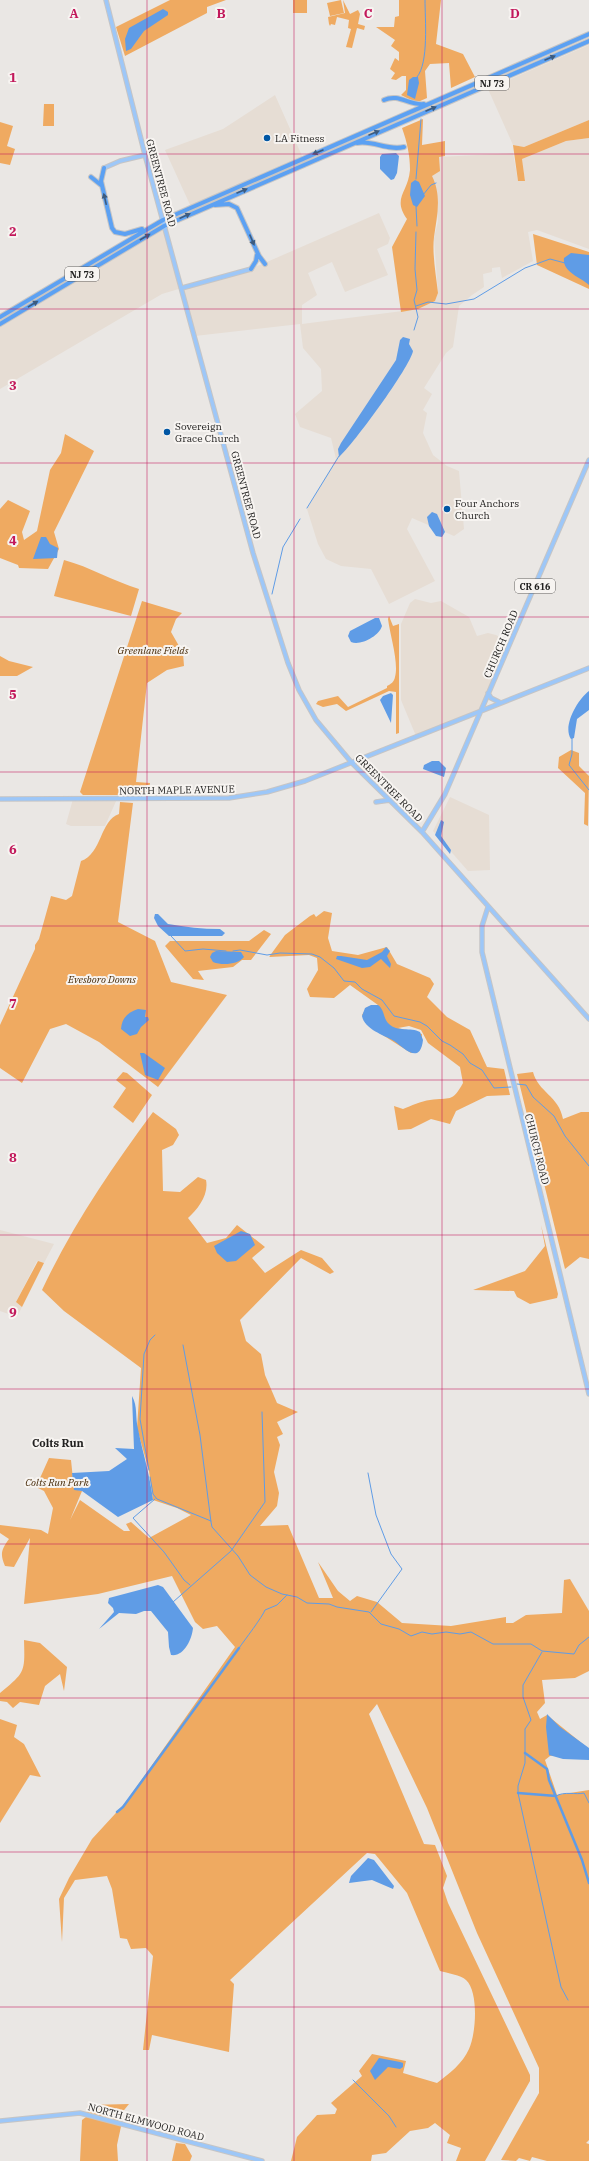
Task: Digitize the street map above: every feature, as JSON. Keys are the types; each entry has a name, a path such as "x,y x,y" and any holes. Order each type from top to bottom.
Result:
{"highway":[{"name":"NJ 73","path":"0,317 163,220 589,34"},
{"name":"NJ 73","path":"0,324 164,226 589,41"},
{"path":"384,100 393,97 416,104 431,103"},
{"path":"349,145 365,142 391,149 404,147"},
{"path":"104,168 101,176 102,185 110,220 115,232 129,234 147,229"},
{"path":"91,178 102,185"},
{"path":"207,206 224,203 237,208 257,252 265,264"},
{"path":"251,269 256,261 257,252"}],"main road":[{"name":"GREENTREE ROAD","path":"106,0 145,155 253,553 288,663 309,709 323,730 352,762 422,832 589,1019"},
{"path":"104,168 120,161 145,155"},
{"path":"182,288 251,269"},
{"name":"CHURCH ROAD","path":"422,832 445,794 589,460"},
{"name":"NORTH MAPLE AVENUE","path":"0,799 240,797 299,784 499,702 589,668"},
{"path":"488,693 491,698 499,702"},
{"path":"376,802 390,800"},
{"name":"CHURCH ROAD","path":"488,907 481,932 482,952 589,1394"},
{"name":"NORTH ELMWOOD ROAD","path":"0,2121 80,2113 262,2161"}],"shaded area":[{"path":"589,45 589,120 524,147 513,145 488,89"},
{"path":"275,95 303,158 191,207 165,150 223,129"},
{"path":"589,138 589,249 537,230 528,232 533,261 502,278 500,267 492,268 492,272 483,274 484,287 459,306 453,347 446,353 424,388 432,394 423,410 427,413 423,433 433,455 447,466 459,471 464,529 454,536 412,518 407,529 435,581 389,604 371,569 341,566 326,559 318,544 307,509 336,459 331,438 300,427 295,414 322,391 321,369 303,348 300,324 195,336 182,288 260,265 379,213 390,238 388,244 377,249 388,275 345,292 332,262 308,273 317,295 302,305 302,324 418,309 435,301 438,293 434,238 438,221 432,176 439,157 513,153 518,181 525,181 522,159 566,141"},
{"path":"164,226 182,288 162,294 0,389 0,324"},
{"path":"415,599 431,603 441,601 469,617 477,636 488,633 496,635 505,640 509,645 481,710 416,736 401,700 401,624 410,603"},
{"path":"450,797 489,815 490,870 468,871 433,831"},
{"path":"73,799 117,799 105,826 71,826 66,824"},
{"path":"0,1230 54,1244 44,1263 37,1261 16,1302 22,1307 17,1317 0,1311"}],"green space":[{"path":"170,0 226,0 207,7 207,13 125,56 116,27"},
{"path":"293,0 307,0 307,13 293,13"},
{"path":"341,0 344,13 330,16 327,3"},
{"path":"343,0 350,14 358,10 360,14 358,24 365,26 364,30 357,28 352,48 346,47 351,29 348,28 349,20 337,17 335,25 331,24 330,26 329,24 328,17 345,13"},
{"path":"399,0 441,0 436,44 463,54 475,77 451,88 449,63 430,64 425,71 427,98 411,105 413,101 401,95 406,90 406,76 402,76 396,80 391,79 395,73 390,69 395,58 399,61 399,52 391,46 395,40 376,27 394,27 395,17 399,16"},
{"path":"44,104 54,104 54,126 43,126"},
{"path":"423,119 422,145 445,141 445,156 439,157 440,171 432,176 438,199 434,237 434,265 438,293 435,301 418,309 401,312 392,247 407,219 401,206 401,200 409,178 410,164 408,149 402,128"},
{"path":"589,120 589,138 566,141 522,159 525,181 518,181 513,145 524,147"},
{"path":"0,122 13,126 7,146 15,149 10,165 0,163"},
{"path":"533,234 589,252 589,289 537,265"},
{"path":"65,434 94,451 54,532 59,549 48,569 19,568 18,565 0,558 0,509 8,500 30,511 22,532 24,540 37,531 50,470 61,453"},
{"path":"64,560 83,566 139,589 131,616 54,596"},
{"name":"Greenlane Fields","path":"142,601 182,613 176,619 171,632 183,653 184,666 167,670 147,683 136,782 150,783 148,795 83,795 80,792"},
{"path":"389,616 393,626 399,624 399,733 396,734 396,692 389,691 346,711 337,704 323,707 316,704 318,701 338,696 348,707 387,688 387,686 393,682 396,664 388,619"},
{"path":"0,656 9,661 33,667 17,676 0,676"},
{"path":"571,750 579,753 579,766 589,776 588,826 584,824 585,793 558,768 559,757"},
{"name":"Evesboro Downs","path":"120,802 133,803 118,922 155,941 171,982 227,995 158,1087 99,1042 66,1024 50,1029 22,1083 0,1068 0,1025 39,939 51,896 66,900 72,896 81,861 93,852 108,823 113,817 119,814"},
{"path":"324,911 332,913 328,938 332,951 358,955 387,947 397,964 430,978 434,984 427,997 447,1017 470,1030 487,1067 504,1069 510,1095 487,1096 456,1111 450,1124 431,1119 411,1129 398,1130 394,1106 403,1109 423,1101 450,1098 456,1094 463,1083 460,1067 428,1043 421,1030 409,1026 398,1028 422,1034 421,1048 411,1053 370,1027 362,1015 367,1007 378,1005 350,985 334,998 310,997 307,989 318,970 317,958 309,955 269,957 285,935 310,916 314,914 316,917"},
{"path":"264,930 271,934 251,960 242,960 233,967 198,971 204,980 193,979 165,946 170,941 249,941"},
{"path":"123,1072 127,1073 152,1095 133,1123 113,1107 126,1088 116,1080"},
{"path":"533,1072 539,1085 553,1099 561,1111 563,1119 581,1112 589,1112 589,1259 580,1257 565,1269 517,1074"},
{"name":"Colts Run Park","path":"153,1112 176,1129 179,1135 173,1145 162,1150 163,1191 180,1192 198,1177 206,1180 206,1191 202,1201 188,1218 207,1243 226,1238 237,1225 265,1247 252,1258 265,1273 301,1250 322,1258 334,1272 330,1274 301,1258 240,1320 246,1341 261,1354 265,1375 277,1403 298,1412 277,1422 283,1434 277,1437 280,1445 274,1472 279,1493 277,1506 260,1526 288,1525 319,1598 333,1598 318,1562 338,1591 350,1601 357,1596 377,1602 402,1623 451,1626 506,1617 506,1623 513,1623 526,1615 562,1613 564,1580 570,1579 589,1611 589,1671 575,1678 542,1680 545,1703 537,1712 540,1719 547,1715 589,1749 550,1756 545,1760 557,1795 589,1790 589,2140 586,2143 589,2144 589,2161 547,2161 532,2157 530,2161 519,2158 516,2161 501,2160 539,2093 539,2068 477,1933 427,1808 377,1704 369,1714 424,1844 435,1845 447,1876 443,1888 448,1903 530,2075 530,2081 485,2161 456,2161 461,2148 447,2143 450,2135 435,2123 428,2128 410,2131 386,2153 372,2155 371,2161 291,2161 297,2137 317,2115 335,2114 337,2109 331,2103 362,2076 359,2071 372,2054 406,2061 403,2073 437,2083 459,2064 469,2049 471,2042 475,2024 475,2003 470,1986 466,1980 461,1977 440,1971 407,1893 375,1854 367,1853 230,1980 234,1984 229,2052 152,2035 149,2050 143,2050 153,1956 146,1948 131,1949 127,1939 120,1938 112,1889 107,1876 75,1880 64,1898 62,1942 59,1899 69,1878 92,1839 126,1802 235,1647 217,1626 203,1629 195,1622 172,1576 98,1594 24,1604 30,1538 14,1567 5,1566 2,1558 4,1546 9,1539 0,1533 0,1525 41,1530 48,1534 53,1508 44,1491 36,1487 49,1458 71,1460 74,1489 82,1491 70,1520 80,1500 124,1531 130,1531 126,1524 131,1522 149,1538 191,1515 177,1508 153,1500 149,1471 137,1428 141,1368 64,1311 42,1290 66,1243 93,1198"},
{"path":"541,1225 558,1294 557,1298 530,1304 517,1297 514,1291 473,1290 525,1271 545,1246"},
{"path":"38,1261 44,1263 22,1307 16,1302"},
{"path":"24,1640 40,1643 67,1667 64,1691 60,1674 45,1686 39,1705 20,1702 13,1708 7,1702 0,1701 0,1693 19,1676 22,1671 24,1659"},
{"path":"0,1719 17,1725 14,1737 24,1744 41,1777 30,1775 0,1823"},
{"path":"129,2104 116,2120 122,2122 117,2145 118,2161 80,2161 82,2120 86,2117 88,2105"},
{"path":"176,2143 185,2144 192,2156 190,2161 172,2161"}],"water":[{"path":"163,9 168,12 168,15 144,31 131,49 126,51 125,39 129,28"},
{"path":"413,77 418,77 419,83 415,99 407,95 409,80"},
{"path":"396,153 399,156 397,173 394,179 391,180 380,169 380,157 382,154"},
{"path":"415,180 419,182 425,196 417,207 413,205 410,195 411,183"},
{"path":"571,253 589,255 589,285 572,274 566,267 564,258"},
{"path":"403,337 410,339 409,344 413,351 410,360 380,406 356,438 339,457 338,449 341,443 396,360 400,340"},
{"path":"432,512 437,514 445,532 442,537 436,536 429,526 427,517"},
{"path":"41,537 46,537 50,544 58,548 57,558 33,559"},
{"path":"375,618 379,618 382,626 374,637 360,643 351,642 348,636 350,631"},
{"path":"589,691 589,710 577,719 574,738 571,739 568,727 572,713 580,700"},
{"path":"391,693 393,695 391,723 380,700 383,696"},
{"path":"432,761 439,761 446,768 444,777 423,769 424,765"},
{"path":"441,820 444,822 441,836 451,850 450,854 435,835"},
{"path":"155,914 158,914 168,924 194,928 220,929 225,933 222,936 169,936 158,926 154,918"},
{"path":"386,947 390,951 387,956 391,964 390,968 381,959 370,967 362,968 336,959 337,956 341,956 367,960 382,952"},
{"path":"216,951 241,952 244,957 235,963 217,963 213,962 210,957 212,953"},
{"path":"371,1005 378,1005 382,1009 387,1022 392,1026 400,1029 420,1032 423,1040 421,1048 418,1052 415,1053 406,1050 394,1041 366,1025 362,1016 365,1008"},
{"path":"138,1009 146,1010 145,1017 148,1017 149,1020 141,1027 137,1034 130,1036 121,1029 123,1022 128,1014"},
{"path":"140,1053 144,1053 165,1068 158,1080 145,1075"},
{"path":"241,1231 250,1234 255,1245 236,1261 227,1262 217,1253 214,1246"},
{"path":"132,1396 135,1404 137,1425 153,1500 118,1517 82,1491 74,1490 72,1473 109,1471 127,1459 115,1448 134,1449"},
{"path":"158,1585 163,1587 193,1628 189,1642 180,1653 171,1655 168,1632 151,1611 144,1611 136,1614 119,1613 99,1629 114,1612 113,1608 108,1603 109,1598"},
{"path":"547,1714 560,1727 589,1748 589,1760 563,1759 549,1755 546,1727"},
{"path":"368,1858 374,1860 394,1886 393,1889 372,1880 349,1883 351,1876"},
{"path":"379,2058 403,2063 403,2067 400,2069 388,2067 375,2080 370,2071"}],"waterway":[{"path":"417,77 421,70 425,51 425,0"},
{"path":"416,179 421,119"},
{"path":"423,195 431,185 436,183"},
{"path":"416,206 417,226"},
{"path":"414,330 418,317 414,300 417,290 415,269 416,232"},
{"path":"416,306 428,302 446,304 474,299 525,268 550,259 565,263"},
{"path":"307,508 339,456"},
{"path":"272,594 283,547 300,519"},
{"path":"572,738 572,754 569,765 589,790"},
{"path":"171,936 185,951 203,949 226,951"},
{"path":"233,951 240,950 267,955 280,953 312,954 320,957 334,968 344,981 355,982 362,989 382,1000 394,1016 420,1022 427,1026 442,1041 463,1054 470,1063 482,1070 494,1088 511,1087"},
{"path":"517,1084 526,1085 533,1097 554,1116 565,1136 589,1166"},
{"path":"149,1470 140,1419 144,1354 150,1340 155,1335"},
{"path":"183,1345 200,1435 212,1527 238,1556 250,1575 266,1587 282,1594 297,1597 307,1603 329,1604 337,1607 369,1612 381,1624 399,1629 411,1636 422,1632 432,1634 446,1632 460,1634 471,1632 493,1644 531,1644 542,1651 574,1654 579,1645 589,1637"},
{"path":"173,1602 231,1551 265,1502 262,1412"},
{"path":"368,1473 376,1515 391,1554 402,1569 371,1612"},
{"path":"150,1477 153,1494 157,1499 211,1521"},
{"path":"155,1499 133,1518 164,1552 184,1580 190,1585"},
{"path":"239,1648 265,1610 277,1605 287,1595"},
{"path":"117,1812 123,1807 239,1648"},
{"path":"542,1652 523,1685 523,1697 531,1720 525,1729 525,1763 518,1786 518,1793 561,1987 568,2000"},
{"path":"525,1753 547,1769 549,1780 582,1860 589,1883"},
{"path":"518,1793 556,1796"},
{"path":"556,1796 563,1794 584,1793 589,1803"},
{"path":"353,2080 389,2116 396,2127"}],"place":[{"name":"LA Fitness","path":"267,138"},
{"name":"Sovereign Grace Church","path":"167,432"},
{"name":"Four Anchors Church","path":"447,509"}],"district":[{"name":"Colts Run","path":"58,1443"}]}
